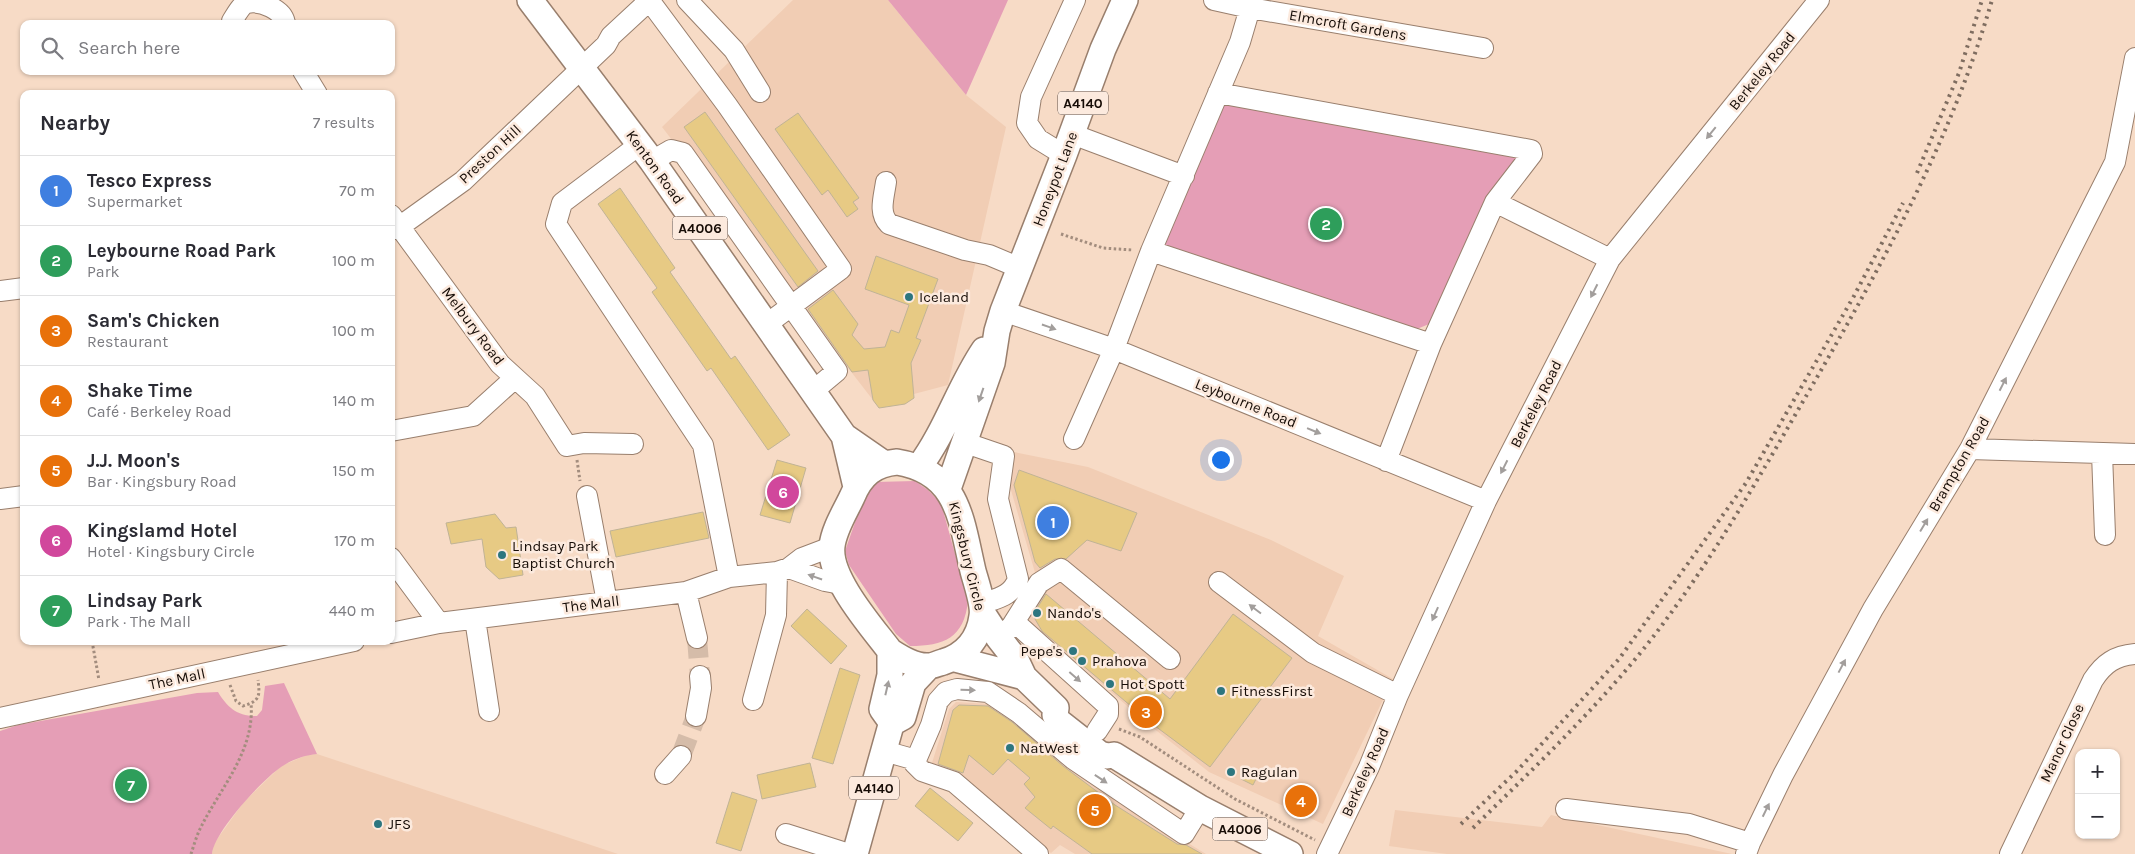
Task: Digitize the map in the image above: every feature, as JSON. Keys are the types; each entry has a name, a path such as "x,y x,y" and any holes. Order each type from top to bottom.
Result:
{"main road":[{"name":"Kenton Road","path":"530,0 646,153 844,436 883,463"},
{"name":"Honeypot Lane","path":"919,467 939,438 979,358 1000,321 1103,49 1125,0"},
{"name":"Honeypot Lane","path":"948,489 992,363 1000,321"},
{"name":"Kenton Road","path":"844,436 856,487"},
{"name":"Kingsbury Circle","path":"883,463 897,462 919,467 935,476 948,489 960,516 982,609 977,638 968,648 955,658 929,666"},
{"path":"883,463 864,477 856,487 831,547 841,584 890,651 901,659 929,666"},
{"name":"A4006","path":"982,609 1004,632 1024,677 1056,708"},
{"path":"890,651 890,675 882,709 892,722"},
{"name":"A4006","path":"955,658 1024,677"},
{"name":"A4140","path":"854,854 892,722 903,717 913,684 929,666"},
{"name":"A4006","path":"1056,708 1067,706 1107,729 1114,755"},
{"name":"A4006","path":"1056,708 1055,715 1058,721 1100,754 1114,755 1200,808 1290,854"}],"street":[{"name":"Preston Hill","path":"395,223 463,181 582,69 606,45 611,36 649,0"},
{"path":"649,0 727,104 841,269 767,324"},
{"path":"687,0 734,50 760,92"},
{"path":"1075,0 1032,97 1027,123 1038,139 1068,145 1184,176"},
{"name":"Elmcroft Gardens","path":"1214,0 1250,8 1483,48"},
{"name":"Berkeley Road","path":"1324,849 1369,767 1398,695 1486,501 1610,259 1819,0"},
{"path":"234,20 238,11 247,3 256,2 267,4 285,20"},
{"path":"1074,439 1114,349 1150,251 1184,176 1240,42 1250,8"},
{"name":"Brampton Road","path":"1748,848 1783,776 1873,609 1970,449 2115,162 2135,58"},
{"path":"305,75 315,90"},
{"path":"1218,93 1530,149 1532,154 1495,202 1431,344 1386,461"},
{"path":"729,577 703,445 556,224 562,204 646,153 670,150 683,153 837,371 813,391"},
{"path":"886,182 882,212 884,219 890,224 965,250 989,255 1020,268"},
{"path":"1495,202 1610,259"},
{"name":"Melbury Road","path":"395,225 500,364 535,396 570,446"},
{"path":"1150,251 1431,344"},
{"path":"0,291 20,288"},
{"name":"Leybourne Road","path":"1000,321 1114,349 1486,501"},
{"path":"395,430 473,416 515,378"},
{"path":"964,442 1004,456 998,499 1018,579 1015,587 1008,595 982,609"},
{"path":"570,446 584,443 633,444"},
{"path":"1970,449 2135,454"},
{"path":"2102,453 2105,535"},
{"path":"0,499 20,496"},
{"path":"587,496 607,602"},
{"name":"The Mall","path":"783,570 802,558 831,547"},
{"path":"395,563 439,623"},
{"path":"1004,632 1039,583 1061,569 1170,659"},
{"path":"753,700 776,614 783,570"},
{"name":"The Mall","path":"395,633 439,623 686,592 729,577 783,570 841,584"},
{"path":"1219,582 1313,653 1398,695"},
{"path":"686,592 697,638"},
{"path":"475,619 488,711"},
{"path":"1004,632 1019,626 1108,706 1107,729"},
{"name":"The Mall","path":"0,718 335,645"},
{"name":"Manor Close","path":"2010,854 2100,668 2111,660 2124,655 2135,654"},
{"path":"696,716 700,676"},
{"path":"1033,851 954,782 922,771 914,763 938,701 946,692 957,689 988,692 1018,713 1073,759 1184,834 1200,808"},
{"path":"884,751 916,760"},
{"path":"665,774 681,756"},
{"path":"1566,809 1689,824 1748,848"},
{"path":"786,834 849,854"}],"path":[{"path":"1062,234 1103,248 1150,251"},
{"path":"570,446 580,482 587,496"},
{"path":"93,645 102,695"},
{"path":"204,673 207,688 229,683 236,701 243,706 257,699 260,693 257,675 263,674 260,661"},
{"path":"191,854 201,827 243,754 251,727 251,703"},
{"path":"1107,729 1140,736 1235,800 1324,849"}],"shaded area":[{"path":"793,0 888,0 966,95 1006,127 948,385 876,404 662,127"},
{"path":"888,0 1008,0 966,95"},
{"path":"1224,100 1524,152 1434,322 1412,331 1163,247"},
{"path":"999,449 1088,467 1271,540 1344,576 1318,636 1393,679 1323,824 1209,772 1148,724 1029,621 1036,576"},
{"path":"915,481 928,490 941,503 968,601 966,614 957,631 942,642 922,646 910,646 896,634 849,565 845,551 866,491 875,482"},
{"path":"284,683 317,754 289,762 262,783 230,820 215,844 212,854 0,854 0,731 18,725 197,693 218,692 234,710 244,715 257,716 262,710 265,686"},
{"path":"956,702 989,704 1088,782 1206,854 1075,854 1060,845 1051,853 961,778 931,766 949,709"},
{"name":"JFS","path":"317,754 618,854 212,854 213,845 243,803 281,766 307,755"},
{"path":"1395,810 1542,827 1551,815 1732,854 1447,854 1389,846"}],"building":[{"path":"705,112 818,271 798,287 684,127"},
{"path":"798,113 859,198 853,202 858,209 847,217 828,190 822,195 775,129"},
{"path":"620,188 675,268 670,272 731,359 735,356 790,435 768,450 711,368 707,371 652,292 657,288 598,204"},
{"path":"876,256 938,279 916,338 921,340 911,363 914,398 905,404 879,408 873,400 868,370 852,372 808,309 833,290 858,324 852,335 864,349 885,347 891,330 899,333 909,305 865,289"},
{"path":"777,460 806,468 790,523 760,515"},
{"path":"1019,470 1137,513 1121,551 1087,540 1066,559 1055,559 1040,568 1035,562 1014,485"},
{"path":"703,512 709,538 616,557 610,531"},
{"name":"Lindsay Park Baptist Church","path":"495,514 506,528 516,527 523,575 499,579 486,567 482,539 451,544 446,523"},
{"path":"1046,594 1170,699 1233,614 1292,658 1210,767 1151,723 1042,631 1035,619 1034,613"},
{"path":"807,609 847,646 831,664 791,626"},
{"path":"840,668 860,675 833,764 812,758"},
{"path":"959,705 988,706 1012,722 1063,766 1115,805 1177,844 1186,845 1202,854 1092,854 1053,826 1051,829 1025,808 1035,797 1024,784 1030,778 1008,759 993,775 969,755 963,773 938,764 953,710"},
{"path":"810,763 816,787 762,799 757,775"},
{"path":"1247,767 1259,773 1253,785 1241,779"},
{"path":"930,788 973,823 958,841 915,806"},
{"path":"732,792 757,800 741,851 716,843"}],"tunnel":[{"path":"697,638 700,676"},
{"path":"681,756 696,716"}],"railway":[{"path":"1917,173 1959,73 1982,0"},
{"path":"1473,828 1600,700 1668,617 1722,537 1832,351 1910,205 1956,104 1992,0"},
{"path":"1461,824 1517,771 1619,659 1746,483 1854,296 1903,203"}],"place":[{"name":"Leybourne Road Park","path":"1326,224"},
{"name":"Iceland","path":"909,297"},
{"name":"Kingslamd Hotel","path":"783,492"},
{"name":"Tesco Express","path":"1053,522"},
{"name":"Lindsay Park Baptist Church","path":"502,555"},
{"name":"Nando's","path":"1037,613"},
{"name":"Pepe's","path":"1073,651"},
{"name":"Prahova","path":"1082,661"},
{"name":"Hot Spott","path":"1110,684"},
{"name":"FitnessFirst","path":"1221,691"},
{"name":"Sam's Chicken","path":"1146,712"},
{"name":"NatWest","path":"1010,748"},
{"name":"Ragulan","path":"1231,772"},
{"name":"Lindsay Park","path":"131,785"},
{"name":"Shake Time","path":"1301,801"},
{"name":"J.J. Moon's","path":"1095,810"},
{"name":"JFS","path":"378,824"}]}
